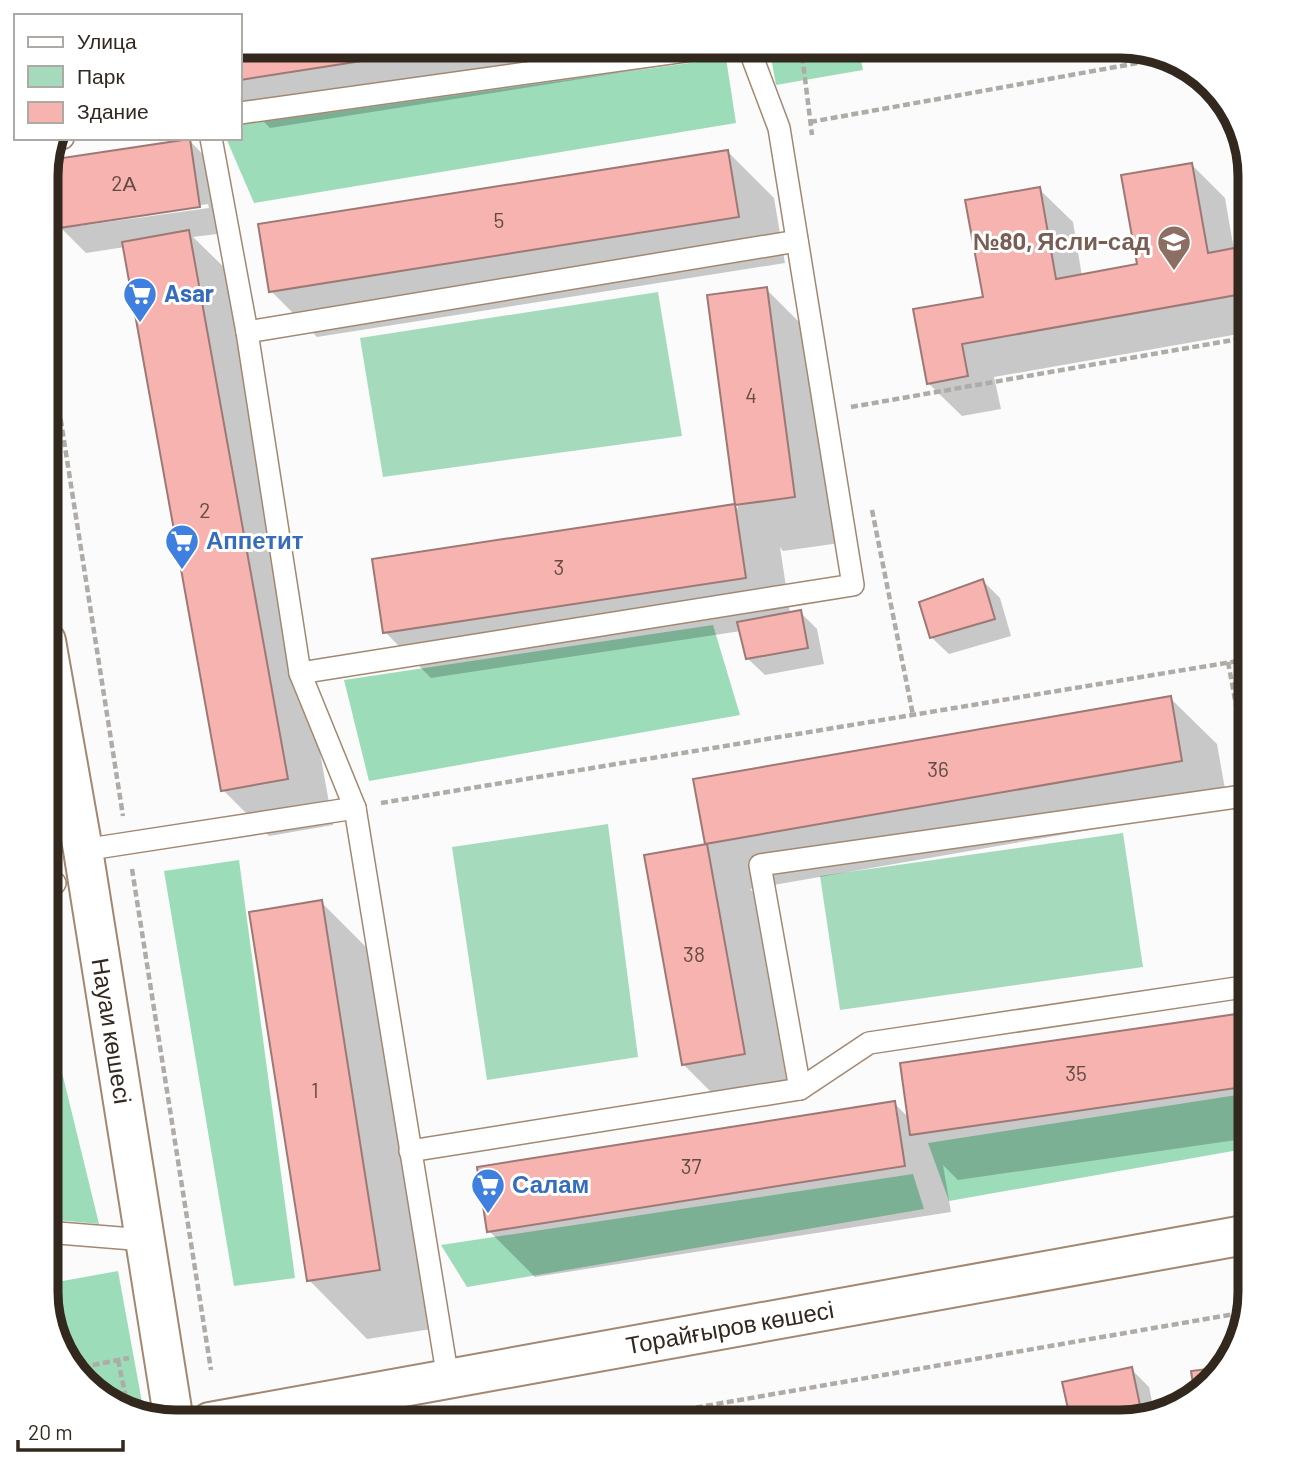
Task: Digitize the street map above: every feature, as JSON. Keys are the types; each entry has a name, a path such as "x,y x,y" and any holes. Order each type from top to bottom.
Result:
{"street":[{"name":"Науаи көшесі","path":"58,711 172,1410"},
{"name":"Торайғыров көшесі","path":"280,1410 1238,1236"}],"lane":[{"path":"242,113 635,58"},
{"path":"300,673 853,585 779,128 753,58"},
{"path":"211,140 247,332 300,673 355,808 448,1379"},
{"path":"247,332 797,241"},
{"path":"800,1089 760,865 1238,797"},
{"path":"82,850 355,808"},
{"path":"410,1151 800,1089 869,1043 1238,988"},
{"path":"58,1233 145,1240"}],"path":[{"path":"779,128 1147,61"},
{"path":"824,411 1238,339"},
{"path":"355,808 1238,661"},
{"path":"1228,662 1238,713"},
{"path":"687,1410 1236,1314"},
{"path":"84,1367 137,1356"},
{"path":"118,1360 126,1399"}],"green space":[{"path":"726,58 736,123 254,203 227,140 242,140 242,125"},
{"path":"771,58 860,58 863,70 776,85"},
{"path":"658,292 682,436 383,477 360,338"},
{"path":"713,625 740,715 369,781 344,680"},
{"path":"608,824 638,1057 487,1080 452,847"},
{"path":"1123,833 1143,967 840,1010 820,876"},
{"path":"239,860 295,1278 234,1286 164,871"},
{"path":"58,1056 99,1224 58,1220"},
{"path":"1238,1095 1238,1150 949,1201 928,1143"},
{"path":"913,1174 924,1209 467,1287 441,1245"},
{"path":"118,1271 142,1405 104,1386 82,1364 64,1330 60,1315 58,1282"}],"building":[{"path":"242,58 381,58 242,80"},
{"path":"190,140 200,207 59,228 60,158"},
{"path":"728,150 739,217 269,292 258,224"},
{"name":"№80, Ясли-сад","path":"1192,163 1208,253 1238,247 1238,295 962,344 968,376 927,384 913,309 983,297 965,200 1040,187 1056,279 1137,264 1121,175"},
{"path":"189,230 288,779 221,791 122,242"},
{"path":"767,287 795,497 735,505 707,295"},
{"path":"735,504 746,578 383,633 372,559"},
{"path":"983,579 995,619 930,638 919,602"},
{"path":"801,610 808,648 746,659 737,622"},
{"path":"1171,696 1182,761 705,844 693,779"},
{"path":"707,844 745,1054 682,1065 644,855"},
{"path":"322,900 380,1270 307,1281 249,912"},
{"path":"1238,1014 1238,1088 910,1135 900,1063"},
{"path":"895,1101 905,1166 487,1232 477,1167"},
{"path":"1132,1367 1141,1408 1068,1410 1062,1382"},
{"path":"1210,1369 1193,1385 1191,1371"}],"place":[{"name":"№80, Ясли-сад","path":"1174,272"},
{"name":"Asar","path":"140,324"},
{"name":"Аппетит","path":"182,571"},
{"name":"Салам","path":"488,1215"}]}
